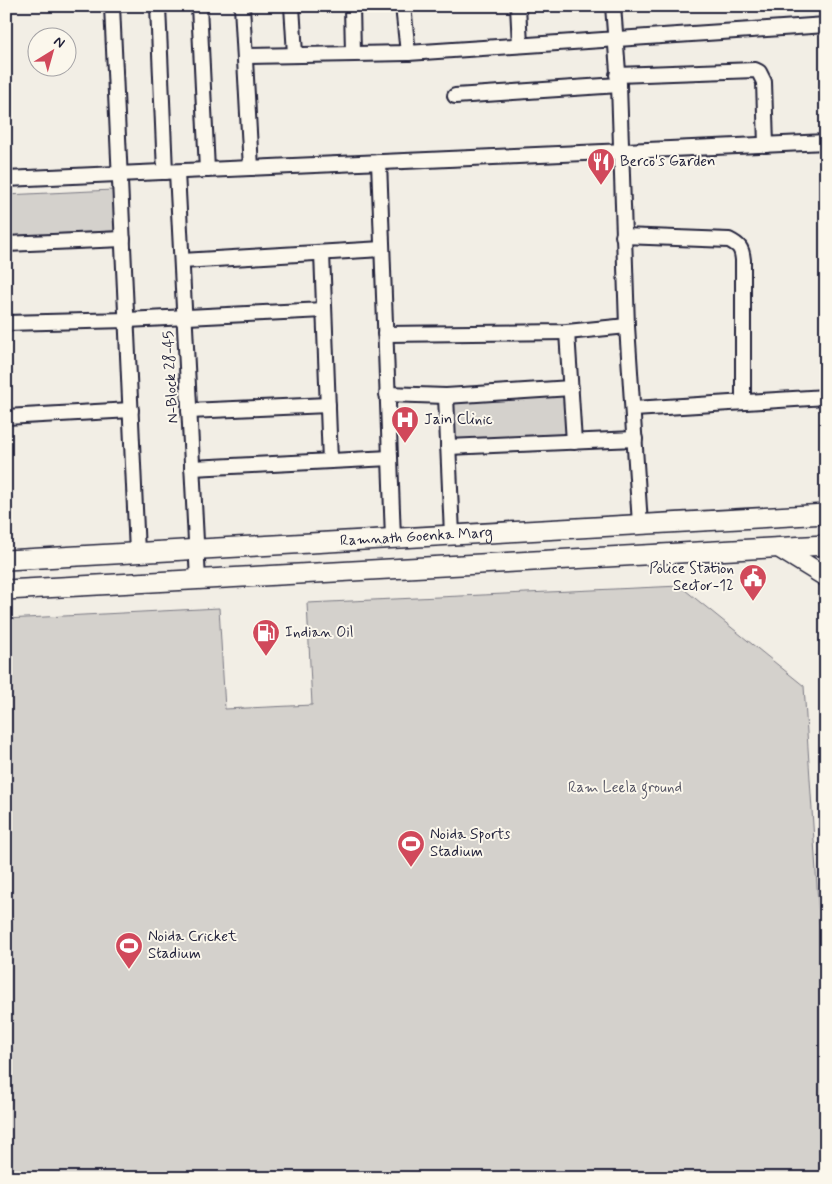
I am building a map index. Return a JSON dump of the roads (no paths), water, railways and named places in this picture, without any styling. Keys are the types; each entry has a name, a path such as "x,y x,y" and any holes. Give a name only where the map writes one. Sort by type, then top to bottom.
{"street":[{"path":"112,6 137,552"},
{"name":"N-Block 28-45","path":"158,6 171,172 182,261 198,580"},
{"path":"199,6 207,170"},
{"path":"242,6 251,168"},
{"path":"292,6 295,54"},
{"path":"352,6 353,53"},
{"path":"404,6 408,53"},
{"path":"518,6 520,45"},
{"path":"613,6 622,151 623,236 640,524"},
{"path":"246,56 408,53 826,25"},
{"path":"455,96 618,80 755,70 759,72 764,82 766,145"},
{"path":"6,180 826,142"},
{"path":"379,162 393,538"},
{"path":"623,236 729,240 739,244 743,260 743,402"},
{"path":"6,244 123,239"},
{"path":"182,261 382,249"},
{"path":"322,253 330,461"},
{"path":"6,323 127,320 324,310"},
{"path":"385,334 567,332 628,326"},
{"path":"567,332 574,442"},
{"path":"387,394 446,396 571,388"},
{"path":"446,396 452,535"},
{"path":"634,409 826,397"},
{"path":"189,410 328,405"},
{"path":"6,417 131,410"},
{"path":"448,447 635,439"},
{"path":"192,468 390,458"},
{"name":"Ramnath Goenka Marg","path":"6,560 826,514"},
{"name":"Ramnath Goenka Marg","path":"6,590 826,545"},
{"path":"779,548 826,577"}],"place":[{"name":"Berco's Garden","path":"601,186"},
{"name":"Jain Clinic","path":"405,444"},
{"name":"Police Station Sector-12","path":"753,602"},
{"name":"Indian Oil","path":"266,657"},
{"name":"Noida Sports Stadium","path":"411,868"},
{"name":"Noida Cricket Stadium","path":"129,970"}],"park label":[{"name":"Ram Leela ground","path":"625,788"}]}
